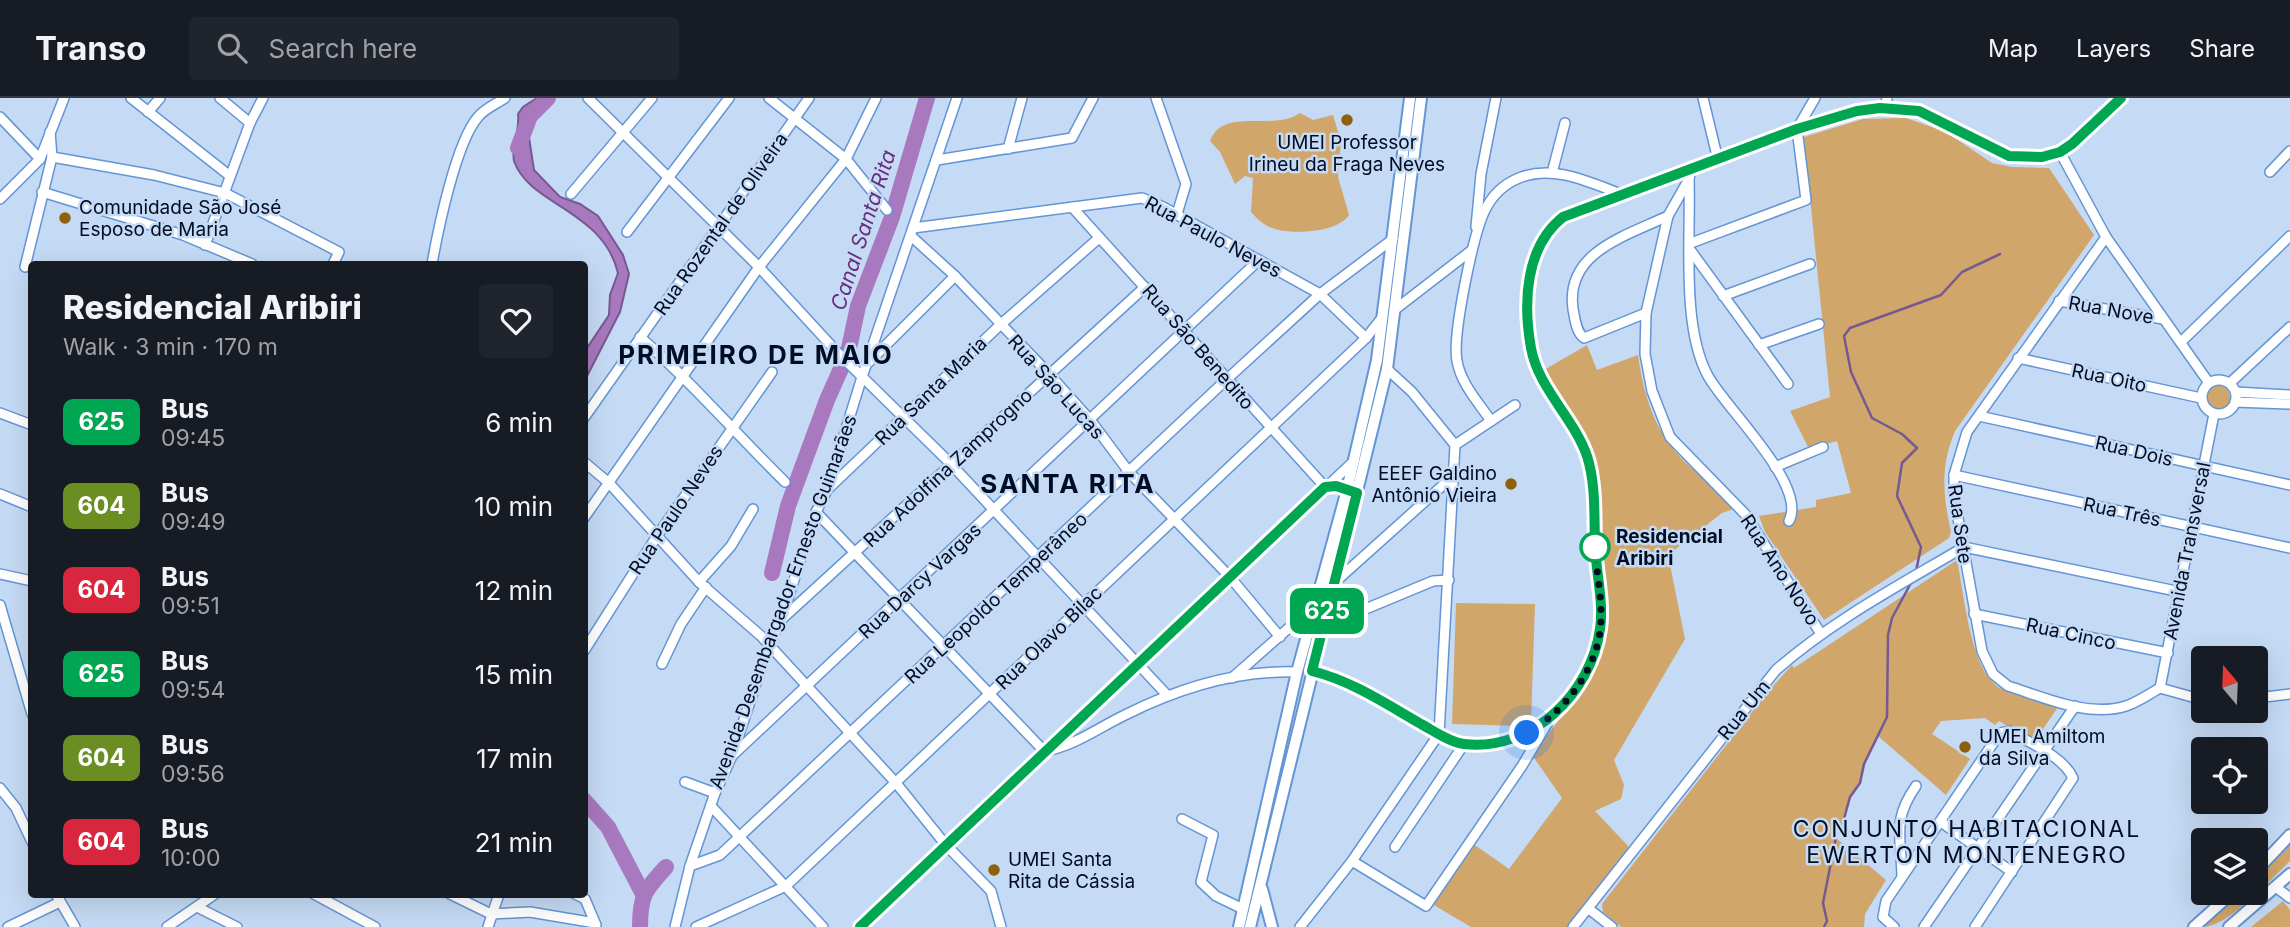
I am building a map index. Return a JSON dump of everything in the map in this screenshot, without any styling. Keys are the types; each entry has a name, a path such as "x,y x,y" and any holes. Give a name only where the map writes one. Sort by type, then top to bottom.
{"main road":[{"path":"1250,927 1334,583 1352,491 1354,461 1377,360 1410,98"},
{"path":"1239,927 1297,672 1387,369 1421,98"},
{"path":"2268,858 2290,835"},
{"path":"2229,927 2290,874"},
{"path":"1261,882 1272,927"},
{"path":"2194,927 2219,905"}],"street":[{"path":"0,199 40,159 64,98"},
{"path":"131,98 230,176"},
{"path":"148,112 160,98"},
{"path":"220,98 250,123"},
{"path":"205,245 250,123 263,98"},
{"path":"433,261 439,224 469,129 479,115 505,98"},
{"path":"588,98 666,178 720,227 839,354 950,463 1167,695"},
{"path":"571,194 652,98"},
{"path":"627,232 729,98"},
{"path":"768,98 846,159 887,210"},
{"name":"Rua Rozental de Oliveira","path":"588,412 809,98"},
{"path":"588,512 759,267 846,159 876,98"},
{"name":"Avenida Desembargador Ernesto Guimarães","path":"675,927 690,866 715,793 732,756 769,644 781,620 816,512 827,490 862,377 957,98"},
{"path":"1008,149 1022,98"},
{"path":"1156,98 1186,184 1177,214"},
{"path":"1477,236 1475,210 1496,98"},
{"path":"1703,98 1718,160"},
{"path":"1691,247 1803,203 1807,194 1797,129 1815,98"},
{"path":"1885,108 1887,98"},
{"path":"1352,862 1426,906 1522,766 1551,717 1584,676 1597,645 1601,613 1590,471 1575,431 1547,385 1532,352 1528,285 1536,251 1551,226 1563,217 1621,194 1690,174 1797,129 1857,111 1885,108 1919,111 2009,156 2042,157 2060,152 2088,131 2121,98"},
{"path":"937,160 1072,138 1089,100"},
{"path":"0,117 40,159"},
{"path":"1552,173 1565,123"},
{"path":"25,267 52,157 50,132"},
{"path":"2270,172 2290,151"},
{"path":"2060,152 2106,237 2209,383"},
{"path":"52,157 154,175 225,193 339,252 334,261"},
{"path":"1492,421 1465,383 1456,360 1472,250 1486,209 1499,190 1517,178 1552,173 1621,194"},
{"path":"1690,174 1692,330 1700,359 1733,414 1775,467 1792,500 1793,510 1789,521"},
{"name":"Rua Ano Novo","path":"1690,174 1668,216 1646,313 1647,371 1665,429 1684,454 1745,514 1821,634"},
{"path":"42,192 183,235 245,261"},
{"name":"Rua Paulo Neves","path":"912,232 1142,198 1177,214 1320,294 1366,338"},
{"name":"Rua São Benedito","path":"1072,207 1325,487"},
{"path":"1646,313 1588,338 1580,335 1572,297 1582,265 1605,247 1668,216"},
{"name":"Rua São Lucas","path":"912,232 1049,374 1091,421 1129,472 1230,576 1280,637"},
{"path":"2181,342 2290,236"},
{"name":"Rua Sete","path":"2106,237 1979,416 1960,449 1954,475 1982,651 2000,681 2008,686 2075,706 2125,706 2160,688"},
{"name":"Rua Santa Maria","path":"827,490 1000,325 1100,238"},
{"name":"Rua Leopoldo Temperâneo","path":"690,866 713,860 739,837 1320,294 1393,239"},
{"path":"1691,247 1723,296 1788,384"},
{"path":"1396,308 1472,250"},
{"name":"Rua Darcy Vargas","path":"732,756 994,513 1259,260"},
{"path":"1723,296 1810,264"},
{"path":"866,365 955,276"},
{"name":"Rua Adolfina Zamprogno","path":"781,620 1145,287"},
{"name":"Rua Nove","path":"2059,301 2162,319"},
{"name":"Rua Olavo Bilac","path":"696,927 786,886 1271,429 1366,338 1381,319"},
{"path":"1759,345 1819,324"},
{"path":"2230,383 2290,327"},
{"path":"640,337 685,376 730,428 785,482"},
{"name":"Rua Oito","path":"2018,358 2202,398"},
{"path":"1300,925 1352,862 1439,734 1449,580 1451,478 1455,445 1412,392 1387,369"},
{"name":"Rua Paulo Neves","path":"588,645 657,536 730,428 772,372"},
{"path":"2230,383 2220,380 2209,383 2202,398 2205,408 2214,414 2224,413 2235,398"},
{"path":"2230,383 2235,398"},
{"path":"2235,398 2290,396"},
{"path":"2235,398 2290,404"},
{"path":"1455,445 1515,405"},
{"path":"0,413 28,424"},
{"name":"Avenida Transversal","path":"2160,688 2214,414"},
{"name":"Rua Dois","path":"1979,416 2290,485"},
{"path":"1775,467 1823,447"},
{"path":"860,927 1354,461"},
{"path":"588,465 609,483 702,585 745,619 896,783 945,844 991,891 1001,927"},
{"name":"Rua Três","path":"1954,475 2290,548"},
{"path":"1334,583 1451,478"},
{"path":"1325,487 1352,491"},
{"path":"0,494 28,505"},
{"path":"662,664 702,585 731,546 753,509"},
{"path":"816,512 1045,752"},
{"path":"1964,547 2180,592"},
{"name":"Rua Um","path":"1573,927 1761,686 1821,634 1964,547"},
{"path":"0,574 28,580"},
{"path":"1322,627 1433,581 1449,580"},
{"path":"1231,679 1316,604"},
{"path":"0,605 28,702"},
{"name":"Rua Cinco","path":"1975,614 2168,653"},
{"path":"1312,671 1352,685 1439,734 1464,744 1509,740 1551,717"},
{"path":"1045,752 1076,743 1167,695 1231,679 1297,672"},
{"path":"2160,688 2191,697"},
{"path":"2268,697 2290,694"},
{"path":"1924,927 2075,706"},
{"path":"1894,927 1887,922 1882,908 2000,733 2009,731 2044,751 2069,771 2072,782 1976,927"},
{"path":"1395,847 1464,744"},
{"path":"685,782 715,793"},
{"path":"1902,876 1899,816 1916,786"},
{"path":"0,788 16,808 28,834"},
{"path":"711,806 822,927"},
{"path":"1182,819 1213,835 1201,882 1216,896 1243,909"},
{"path":"1941,822 2012,872"},
{"path":"2277,888 2290,898"},
{"path":"8,927 58,898 75,927"},
{"path":"167,927 209,898"},
{"path":"321,898 375,927"},
{"path":"458,898 491,914 530,912 596,925"},
{"path":"488,927 497,898"},
{"path":"583,898 596,925"},
{"path":"197,907 237,927"},
{"path":"1589,909 1612,927"}],"shaded area":[{"path":"537,98 545,98 526,118 534,170 560,197 580,204 598,216 623,255 629,274 620,312 588,374 588,346 609,315 610,295 618,273 610,252 598,235 534,188 522,176 514,161 514,151 518,114 523,107"},
{"path":"1300,113 1313,120 1333,115 1341,141 1338,177 1349,215 1344,221 1327,228 1287,231 1267,226 1251,212 1253,178 1245,176 1235,184 1220,152 1210,141 1217,131 1226,125 1277,120"},
{"path":"1906,118 1946,132 1992,163 2012,167 2049,168 2094,235 1955,431 1947,456 1944,481 1951,532 1949,538 1824,620 1765,532 1759,516 1816,507 1816,500 1851,493 1837,441 1809,449 1790,411 1830,397 1804,137 1863,119"},
{"path":"1587,345 1597,370 1638,355 1648,400 1666,439 1686,463 1734,509 1722,513 1668,555 1685,639 1614,760 1624,785 1621,799 1595,811 1629,847 1567,927 1471,927 1432,904 1472,843 1509,869 1562,798 1532,755 1579,693 1600,652 1603,637 1601,517 1595,464 1581,428 1544,370"},
{"path":"2217,385 2226,389 2230,398 2226,407 2217,411 2208,407 2204,398 2208,389"},
{"path":"1957,560 1970,630 1975,648 1990,679 2007,691 2058,707 2034,742 1999,721 1995,725 1985,718 1941,721 1932,734 1970,759 1946,795 1878,736 1864,764 1860,783 1850,797 1836,838 1886,880 1865,914 1864,927 1621,927 1603,912 1602,904 1766,694 1792,665 1794,668"},
{"path":"1456,603 1535,604 1531,723 1522,726 1452,724"},
{"path":"2290,841 2290,861 2268,882 2268,864"},
{"path":"2283,901 2290,910 2290,927 2251,927"},
{"path":"2227,905 2243,905 2224,919 2202,927"}],"waterway":[{"path":"518,148 530,116 548,98"},
{"name":"Canal Santa Rita","path":"772,573 788,506 827,400 848,353 858,306 892,217 927,98"},
{"path":"1916,571 1921,547 1897,496 1902,463 1917,448 1902,434 1872,418 1851,372 1844,336 1850,328 1941,295 1962,272 2000,254"},
{"path":"1824,927 1827,921 1823,903 1837,832 1842,826 1850,797 1860,783 1864,764 1887,717 1888,635 1892,618 1912,581"},
{"path":"588,804 608,827 643,894"},
{"name":"Canal Santa Rita","path":"640,927 645,894 666,867"}],"bus line":[{"name":"625","path":"860,927 1325,487 1336,486 1357,493 1312,671 1352,685 1439,734 1464,744 1509,740 1541,725 1562,708 1584,676 1597,645 1601,613 1592,485 1587,457 1535,363 1529,337 1528,285 1531,267 1542,240 1551,226 1563,217 1797,129 1857,111 1880,108 1919,111 1994,150 2024,158 2060,152 2088,131 2121,98"}],"place":[{"name":"UMEI Professor Irineu da Fraga Neves","path":"1347,120"},
{"name":"Comunidade São José Esposo de Maria","path":"65,218"},
{"name":"EEEF Galdino Antônio Vieira","path":"1511,484"},
{"name":"Residencial Aribiri","path":"1595,547"},
{"name":"UMEI Amiltom da Silva","path":"1965,747"},
{"name":"UMEI Santa Rita de Cássia","path":"994,870"}],"district":[{"name":"PRIMEIRO DE MAIO","path":"756,354"},
{"name":"SANTA RITA","path":"1068,483"},
{"name":"CONJUNTO HABITACIONAL EWERTON MONTENEGRO","path":"1967,842"}],"route":[{"path":"1527,733 1562,708 1584,676 1597,645 1601,613 1595,547"}]}
